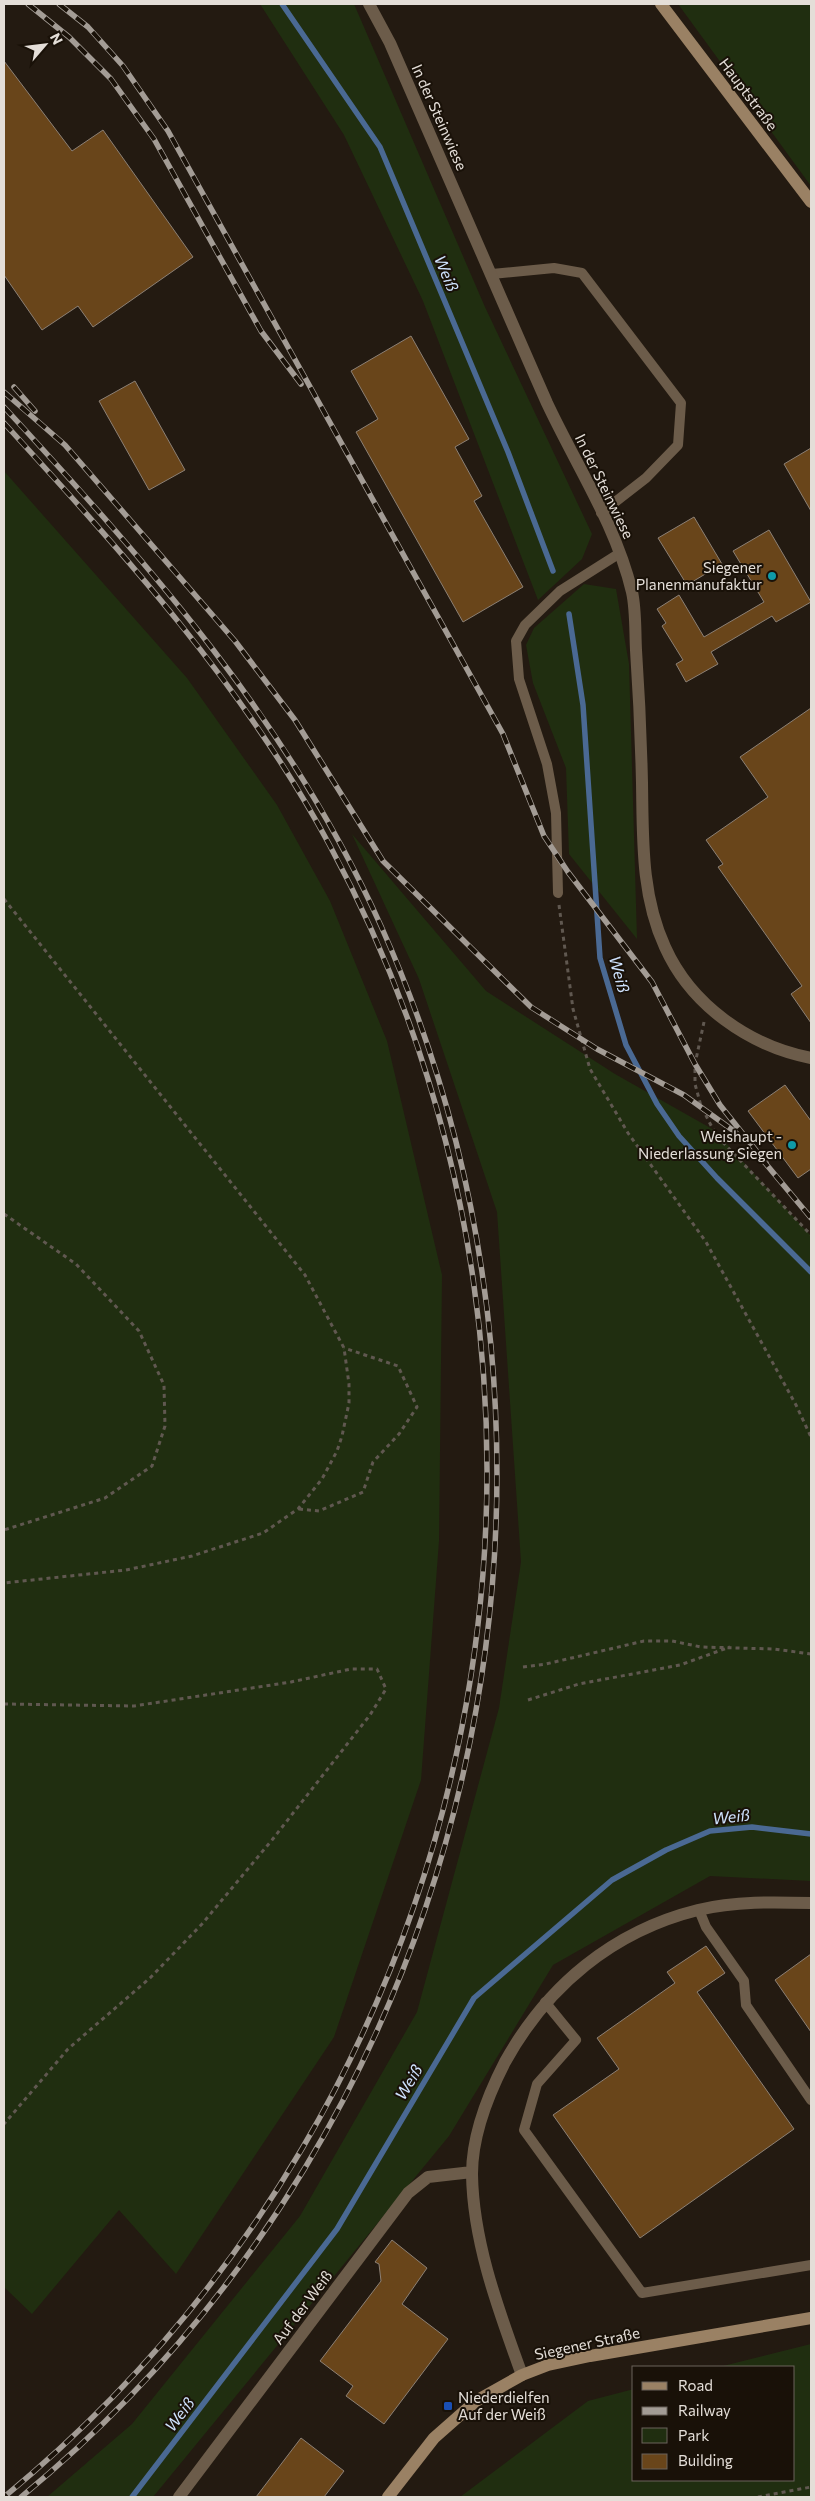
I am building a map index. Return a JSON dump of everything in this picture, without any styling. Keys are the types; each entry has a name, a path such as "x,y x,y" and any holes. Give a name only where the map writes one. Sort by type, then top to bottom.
{"main road":[{"name":"Hauptstraße","path":"662,4 811,202"},
{"name":"Siegener Straße","path":"388,2497 434,2438 476,2401 522,2375 548,2365 590,2356 811,2318"}],"street":[{"name":"In der Steinwiese","path":"370,4 390,42 548,404 620,553 633,594 640,709 644,863 650,907 665,948 683,979 708,1006 730,1024 765,1044 811,1058"},
{"path":"522,2375 497,2305 476,2218 472,2172 476,2138 491,2088 518,2039 545,2002 598,1954 646,1927 699,1910 755,1902 811,1903"},
{"name":"Auf der Weiß","path":"179,2497 408,2193 428,2177 472,2172"}],"lane":[{"path":"492,274 554,268 582,272 681,403 678,445 646,478 601,513"},
{"path":"558,893 556,813 547,764 519,679 516,641 525,625 560,591 620,553"},
{"path":"699,1910 706,1927 744,1981 746,2005 811,2100"},
{"path":"545,2002 576,2040 537,2084 524,2130 642,2293 811,2265"}],"path":[{"path":"558,893 573,1009 590,1069 628,1133 706,1242 796,1405 811,1437"},
{"path":"4,899 305,1275 344,1348 348,1403 342,1436 337,1451 322,1479 298,1509 262,1533 192,1556 126,1570 4,1583"},
{"path":"708,1006 694,1064 695,1084 701,1106 716,1135 811,1235"},
{"path":"4,1214 76,1264 139,1331 164,1384 165,1426 152,1466 106,1498 4,1530"},
{"path":"298,1509 319,1511 363,1492 373,1462 399,1434 417,1407 398,1366 344,1348"},
{"path":"523,1667 562,1661 644,1641 672,1641 702,1647 732,1646 811,1654"},
{"path":"528,1700 579,1684 680,1665 732,1646"},
{"path":"4,1704 134,1706 291,1682 351,1669 378,1669 386,1689 370,1715 272,1840 202,1924 150,1978 68,2049 4,2124"},
{"path":"758,2497 811,2487"}],"green space":[{"path":"260,4 354,4 485,307 592,534 582,559 538,600 423,301 344,135"},
{"path":"678,4 811,4 811,186"},
{"path":"4,471 187,678 277,805 330,901 387,1041 442,1275 439,1541 421,1780 334,2037 176,2274 119,2210 32,2314 4,2287"},
{"path":"584,584 616,589 629,664 637,939 569,854 566,768 533,683 526,645 534,628"},
{"path":"352,834 486,991 615,1074 714,1130 811,1236 811,1881 710,1876 553,1965 449,2136 153,2497 47,2497 132,2424 300,2216 417,2012 499,1708 521,1562 497,1212 419,979"},
{"path":"811,2344 811,2497 460,2497 588,2401 632,2390 632,2481 795,2481 795,2366 723,2366"}],"building":[{"path":"4,61 72,151 103,130 193,257 93,327 78,306 42,330 4,275"},
{"path":"411,336 469,439 455,447 482,496 474,501 523,587 463,622 356,432 378,419 351,371"},
{"path":"135,381 185,470 149,490 99,401"},
{"path":"811,448 811,511 784,464"},
{"path":"694,517 722,564 687,585 658,538"},
{"path":"769,530 811,602 776,622 772,616 711,652 718,664 686,682 676,664 683,660 662,626 666,623 657,609 679,595 704,637 764,602 733,551"},
{"path":"811,708 811,1023 791,994 802,986 718,867 723,864 706,840 768,797 740,757"},
{"name":"Weishaupt - Niederlassung Siegen","path":"785,1085 811,1121 811,1169 798,1178 748,1111"},
{"path":"706,1946 725,1973 697,1992 794,2129 640,2238 553,2115 619,2069 597,2038 675,1983 667,1972"},
{"path":"811,1954 811,2032 775,1980"},
{"path":"392,2240 427,2268 402,2304 448,2339 384,2424 346,2396 353,2386 320,2361 381,2281 379,2264 375,2262"},
{"path":"301,2438 344,2471 324,2497 256,2497"}],"waterway":[{"name":"Weiß","path":"282,4 380,147 508,452 553,571"},
{"name":"Weiß","path":"569,614 583,705 600,958 626,1045 657,1104 679,1136 717,1178 811,1272"},
{"name":"Weiß","path":"132,2497 337,2229 474,1998 612,1880 666,1850 710,1831 752,1827 811,1834"}],"railway":[{"path":"28,4 69,37 111,79 154,139 261,331 301,384"},
{"path":"59,4 88,27 123,66 168,131 503,734 544,836 568,872 652,982 695,1064 720,1105 766,1163"},
{"path":"14,387 35,411"},
{"path":"4,392 65,445 235,641 295,720 383,861 531,1007 597,1049 684,1095 738,1134"},
{"path":"4,407 113,527 164,588 261,715 305,782 345,852 381,926 454,1133 491,1346 494,1561 464,1772 400,1976 305,2168 178,2343 21,2497"},
{"path":"4,423 180,623 259,730 296,786 329,844 421,1058 473,1280 486,1505 462,1729 400,1945 302,2148 170,2334 4,2497"},
{"path":"761,1158 811,1218"}],"place":[{"name":"Siegener Planenmanufaktur","path":"772,576"},
{"name":"Weishaupt - Niederlassung Siegen","path":"792,1145"},
{"name":"Niederdielfen Auf der Weiß","path":"448,2406"}]}
